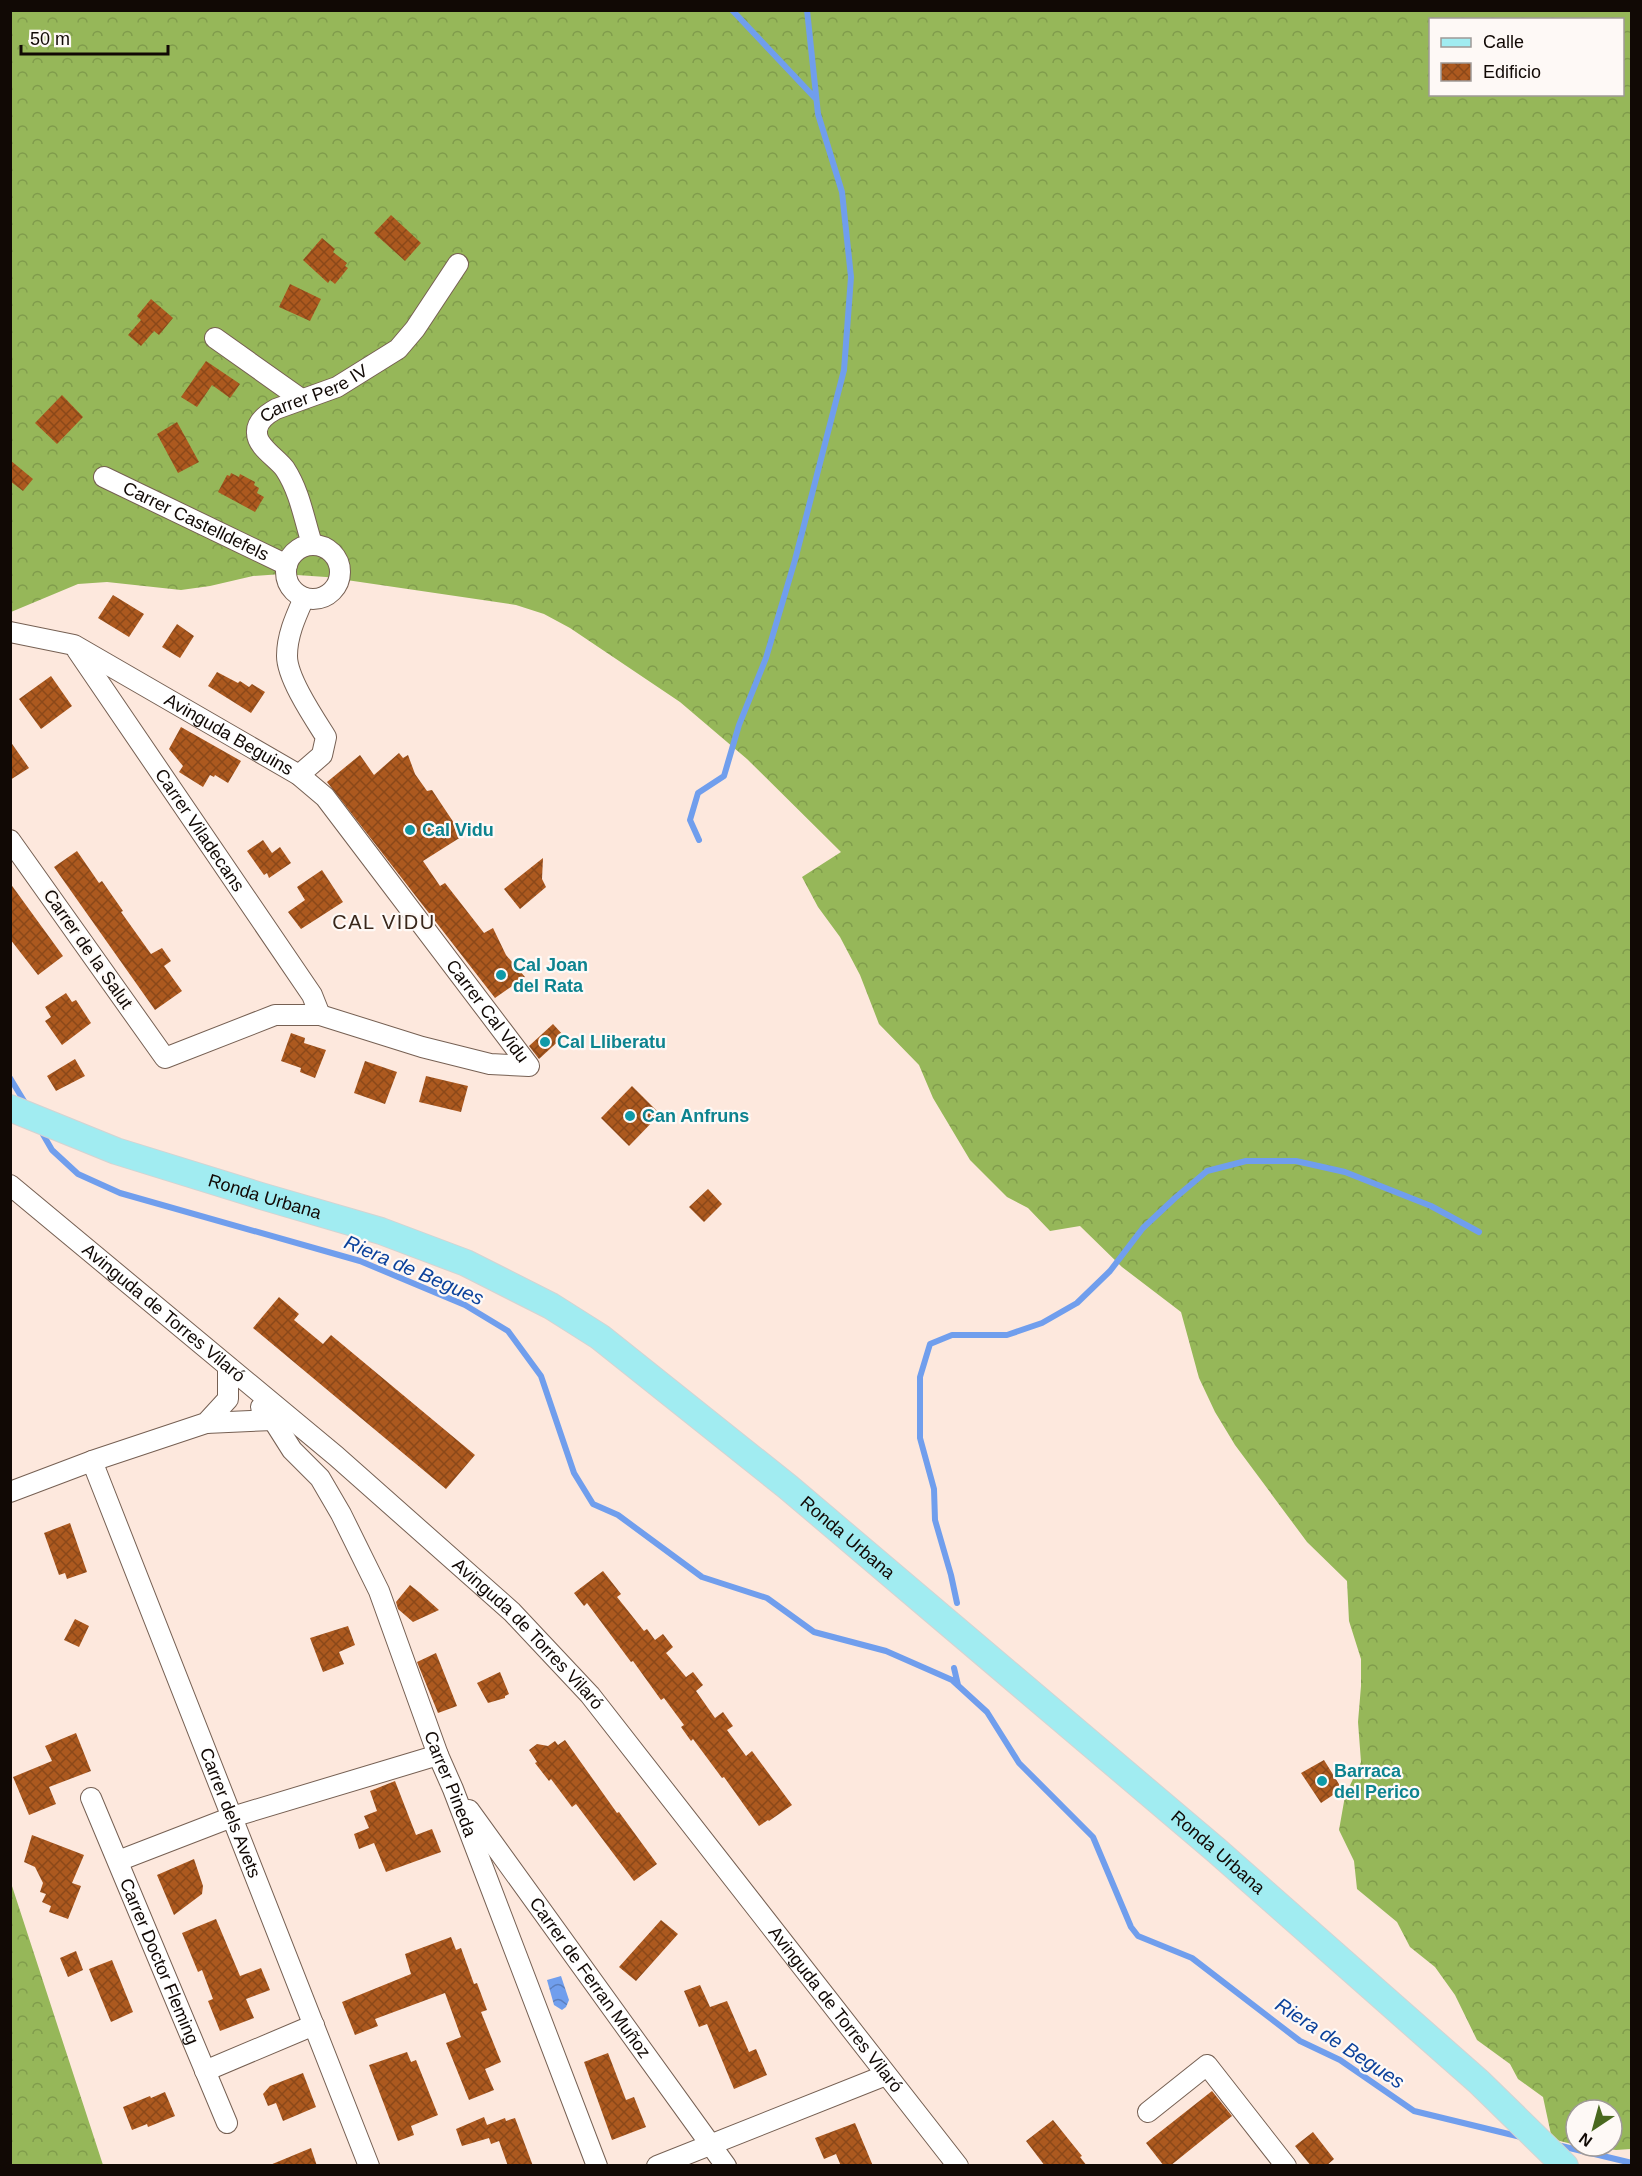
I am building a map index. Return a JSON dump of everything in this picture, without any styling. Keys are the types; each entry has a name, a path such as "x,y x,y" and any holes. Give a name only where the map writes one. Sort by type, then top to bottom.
{"main road":[{"name":"Ronda Urbana","path":"10,1108 56,1129 127,1155 381,1231 466,1263 551,1306 600,1337 779,1480 1216,1850 1479,2082 1565,2166"}],"street":[{"name":"Carrer Pere IV","path":"312,544 292,480 274,456 261,446 257,426 267,414 301,399 338,387 398,349 415,329 458,264"},
{"path":"215,338 301,399"},
{"name":"Carrer Castelldefels","path":"104,477 287,565"},
{"path":"312,544 319,544 329,549 339,561 341,577 328,596 316,599 304,598 292,589 286,577 287,565 294,553 302,546 312,544"},
{"name":"Avinguda Beguins","path":"10,632 74,645 299,775 322,755 326,736 297,687 286,658 291,628 304,598"},
{"name":"Carrer Viladecans","path":"74,645 312,995 320,1015"},
{"name":"Carrer Cal Vidu","path":"165,1058 275,1015 320,1015 445,1053 490,1064 529,1066 325,797 299,775"},
{"name":"Carrer de la Salut","path":"10,840 165,1058"},
{"name":"Avinguda de Torres Vilaró","path":"10,1185 345,1464 503,1605 590,1695 958,2166"},
{"path":"206,1423 228,1399 228,1368"},
{"name":"Carrer Pineda","path":"228,1368 273,1420 292,1449 320,1478 379,1591 438,1755 597,2166"},
{"path":"10,1492 92,1461 206,1423 273,1420"},
{"name":"Carrer dels Avets","path":"92,1461 369,2166"},
{"path":"118,1861 232,1817 438,1755"},
{"name":"Carrer de Ferran Muñoz","path":"453,1789 726,2166"},
{"name":"Carrer Doctor Fleming","path":"92,1798 227,2123"},
{"path":"205,2070 314,2025"},
{"path":"1148,2112 1208,2065 1286,2166"},
{"path":"657,2166 886,2075"}],"green space":[{"path":"11,11 1631,11 1631,2149 1624,2149 1624,2098 1564,2098 1564,2142 1552,2139 1543,2097 1518,2079 1510,2064 1477,2040 1455,1995 1435,1967 1410,1947 1397,1922 1357,1889 1354,1861 1339,1830 1345,1796 1361,1762 1358,1722 1361,1659 1349,1621 1347,1581 1307,1542 1235,1445 1215,1412 1199,1378 1181,1312 1122,1267 1080,1226 1050,1231 1028,1208 1007,1197 970,1160 933,1098 919,1065 879,1024 860,975 840,937 818,907 802,877 841,852 747,759 680,702 570,628 544,614 516,605 326,577 282,574 253,576 181,590 107,582 78,584 11,612"},
{"path":"11,1883 103,2165 11,2165"}],"water":[{"path":"561,1976 569,2000 562,2010 554,2005 547,1980"}],"building":[{"path":"391,215 421,243 405,261 374,233"},
{"path":"322,238 335,249 333,252 347,263 345,266 348,268 335,284 330,280 328,283 303,260"},
{"path":"290,284 321,299 310,321 279,307"},
{"path":"151,299 173,318 159,335 154,331 141,346 128,335 141,320 137,316"},
{"path":"206,361 240,384 230,398 212,385 197,407 181,397"},
{"path":"62,395 83,417 57,444 35,423"},
{"path":"177,422 199,462 178,473 157,434"},
{"path":"10,460 33,479 23,491 10,481"},
{"path":"231,473 239,477 240,474 255,482 254,485 259,488 257,493 264,497 255,512 218,492 227,475 230,476"},
{"path":"113,595 144,614 129,637 98,618"},
{"path":"177,624 194,636 180,658 162,647"},
{"path":"217,672 249,687 252,684 265,692 251,713 208,686"},
{"path":"51,676 72,706 41,729 19,699"},
{"path":"181,727 241,761 228,783 215,775 214,777 210,775 203,787 179,772 183,766 169,749"},
{"path":"10,741 29,768 10,780"},
{"path":"399,753 403,758 408,755 415,774 427,791 432,790 461,837 423,861 440,886 445,883 484,933 493,928 506,955 525,977 495,998 327,782 360,755 374,775"},
{"path":"263,840 272,853 280,847 291,863 269,878 267,873 264,875 247,851"},
{"path":"77,851 99,883 102,881 151,954 162,948 171,961 164,966 182,991 155,1010 54,867"},
{"path":"543,858 542,879 546,887 520,909 504,889"},
{"path":"322,870 343,902 301,929 288,912 305,900 297,887"},
{"path":"10,883 63,956 38,975 10,939"},
{"path":"66,993 72,1002 76,1000 91,1023 62,1045 45,1021 51,1017 45,1007"},
{"name":"Cal Lliberatu","path":"553,1024 564,1036 539,1059 529,1046"},
{"path":"291,1033 305,1038 304,1043 326,1050 315,1078 300,1072 301,1068 281,1061"},
{"path":"75,1059 85,1076 56,1091 47,1076"},
{"path":"365,1061 397,1072 385,1104 354,1093"},
{"path":"426,1076 468,1086 461,1112 419,1102"},
{"name":"Can Anfruns","path":"632,1086 660,1114 629,1146 601,1118"},
{"path":"708,1189 722,1204 704,1222 689,1207"},
{"path":"279,1297 299,1314 294,1320 323,1344 331,1335 475,1455 446,1489 253,1328"},
{"path":"70,1523 87,1572 67,1579 65,1573 59,1575 44,1533"},
{"path":"603,1571 621,1594 617,1597 644,1631 647,1629 655,1640 663,1634 673,1647 666,1653 686,1677 693,1672 703,1685 696,1691 715,1718 723,1712 733,1726 727,1730 746,1756 752,1751 792,1805 759,1826 724,1777 722,1778 693,1739 691,1741 681,1727 684,1725 664,1698 661,1700 587,1603 584,1606 574,1593"},
{"path":"410,1585 439,1610 413,1622 398,1609 396,1602"},
{"path":"75,1619 89,1626 79,1647 64,1640"},
{"path":"348,1626 355,1645 339,1652 344,1664 323,1672 310,1638"},
{"path":"436,1653 457,1706 438,1713 417,1662"},
{"path":"500,1672 509,1694 505,1698 488,1703 477,1683"},
{"path":"76,1733 91,1771 49,1787 56,1804 29,1815 13,1777 52,1761 45,1746"},
{"path":"565,1740 657,1864 634,1881 576,1804 572,1807 551,1779 549,1781 535,1763 537,1762 529,1750 537,1744 548,1746 555,1741 558,1745"},
{"name":"Barraca del Perico","path":"1324,1760 1342,1789 1321,1803 1301,1773"},
{"path":"395,1781 416,1835 432,1829 441,1852 386,1872 374,1843 359,1849 354,1834 369,1828 364,1816 377,1811 370,1791"},
{"path":"32,1835 84,1855 72,1883 81,1886 68,1919 49,1912 51,1906 42,1902 46,1894 40,1892 43,1883 35,1867 24,1862"},
{"path":"194,1859 203,1886 202,1894 174,1915 157,1875"},
{"path":"216,1919 240,1976 261,1968 270,1990 246,1999 254,2018 220,2031 208,2001 213,1999 202,1970 198,1972 182,1933"},
{"path":"661,1920 678,1934 636,1981 619,1967"},
{"path":"451,1937 456,1950 461,1948 474,1984 477,1983 487,2010 481,2012 501,2062 485,2069 494,2090 469,2100 446,2043 461,2037 445,1993 375,2019 378,2026 355,2035 342,2002 411,1974 405,1954"},
{"path":"76,1951 83,1970 68,1977 60,1958"},
{"path":"112,1960 133,2012 111,2022 89,1969"},
{"path":"700,1985 710,2007 727,2001 749,2052 756,2049 767,2075 734,2089 707,2024 699,2027 684,1991"},
{"path":"407,2052 411,2062 416,2060 438,2115 411,2126 414,2135 398,2141 369,2065"},
{"path":"608,2053 626,2100 634,2097 646,2127 612,2140 584,2062"},
{"path":"303,2073 316,2107 283,2121 276,2103 268,2106 263,2094 270,2086"},
{"path":"1212,2091 1232,2116 1170,2166 1164,2166 1146,2143"},
{"path":"165,2092 175,2116 148,2127 147,2124 132,2130 123,2107"},
{"path":"484,2117 487,2125 505,2118 506,2121 515,2118 533,2166 508,2166 499,2141 491,2144 489,2138 462,2146 456,2129"},
{"path":"1053,2120 1082,2156 1080,2157 1087,2166 1045,2166 1026,2141"},
{"path":"855,2123 873,2166 841,2166 836,2154 824,2159 815,2138"},
{"path":"1313,2132 1334,2159 1326,2166 1311,2166 1295,2146"},
{"path":"311,2148 317,2166 270,2166 270,2165"}],"waterway":[{"path":"732,10 816,99"},
{"path":"699,840 690,820 698,793 724,776 739,725 766,658 795,560 844,370 851,277 842,192 818,114 807,10"},
{"name":"Riera de Begues","path":"10,1078 27,1106"},
{"name":"Riera de Begues","path":"41,1131 52,1150 78,1174 120,1193 360,1261 465,1305 508,1331 541,1376 574,1473 593,1504 618,1515 702,1577 767,1598 814,1632 886,1651 952,1680 987,1712 1019,1763 1093,1837 1131,1927 1138,1936 1192,1958 1300,2041 1340,2060 1414,2111 1521,2137"},
{"path":"957,1603 935,1520 934,1489 920,1438 920,1377 930,1344 952,1335 1007,1335 1042,1323 1077,1303 1110,1271 1143,1228 1207,1171 1246,1161 1296,1161 1345,1172 1431,1206 1479,1232"},
{"path":"954,1668 958,1685"},
{"name":"Riera de Begues","path":"1557,2145 1632,2163"}],"place":[{"name":"Cal Vidu","path":"410,830"},
{"name":"Cal Joan del Rata","path":"501,975"},
{"name":"Cal Lliberatu","path":"545,1042"},
{"name":"Can Anfruns","path":"630,1116"},
{"name":"Barraca del Perico","path":"1322,1781"}],"district":[{"name":"CAL VIDU","path":"384,922"}]}
